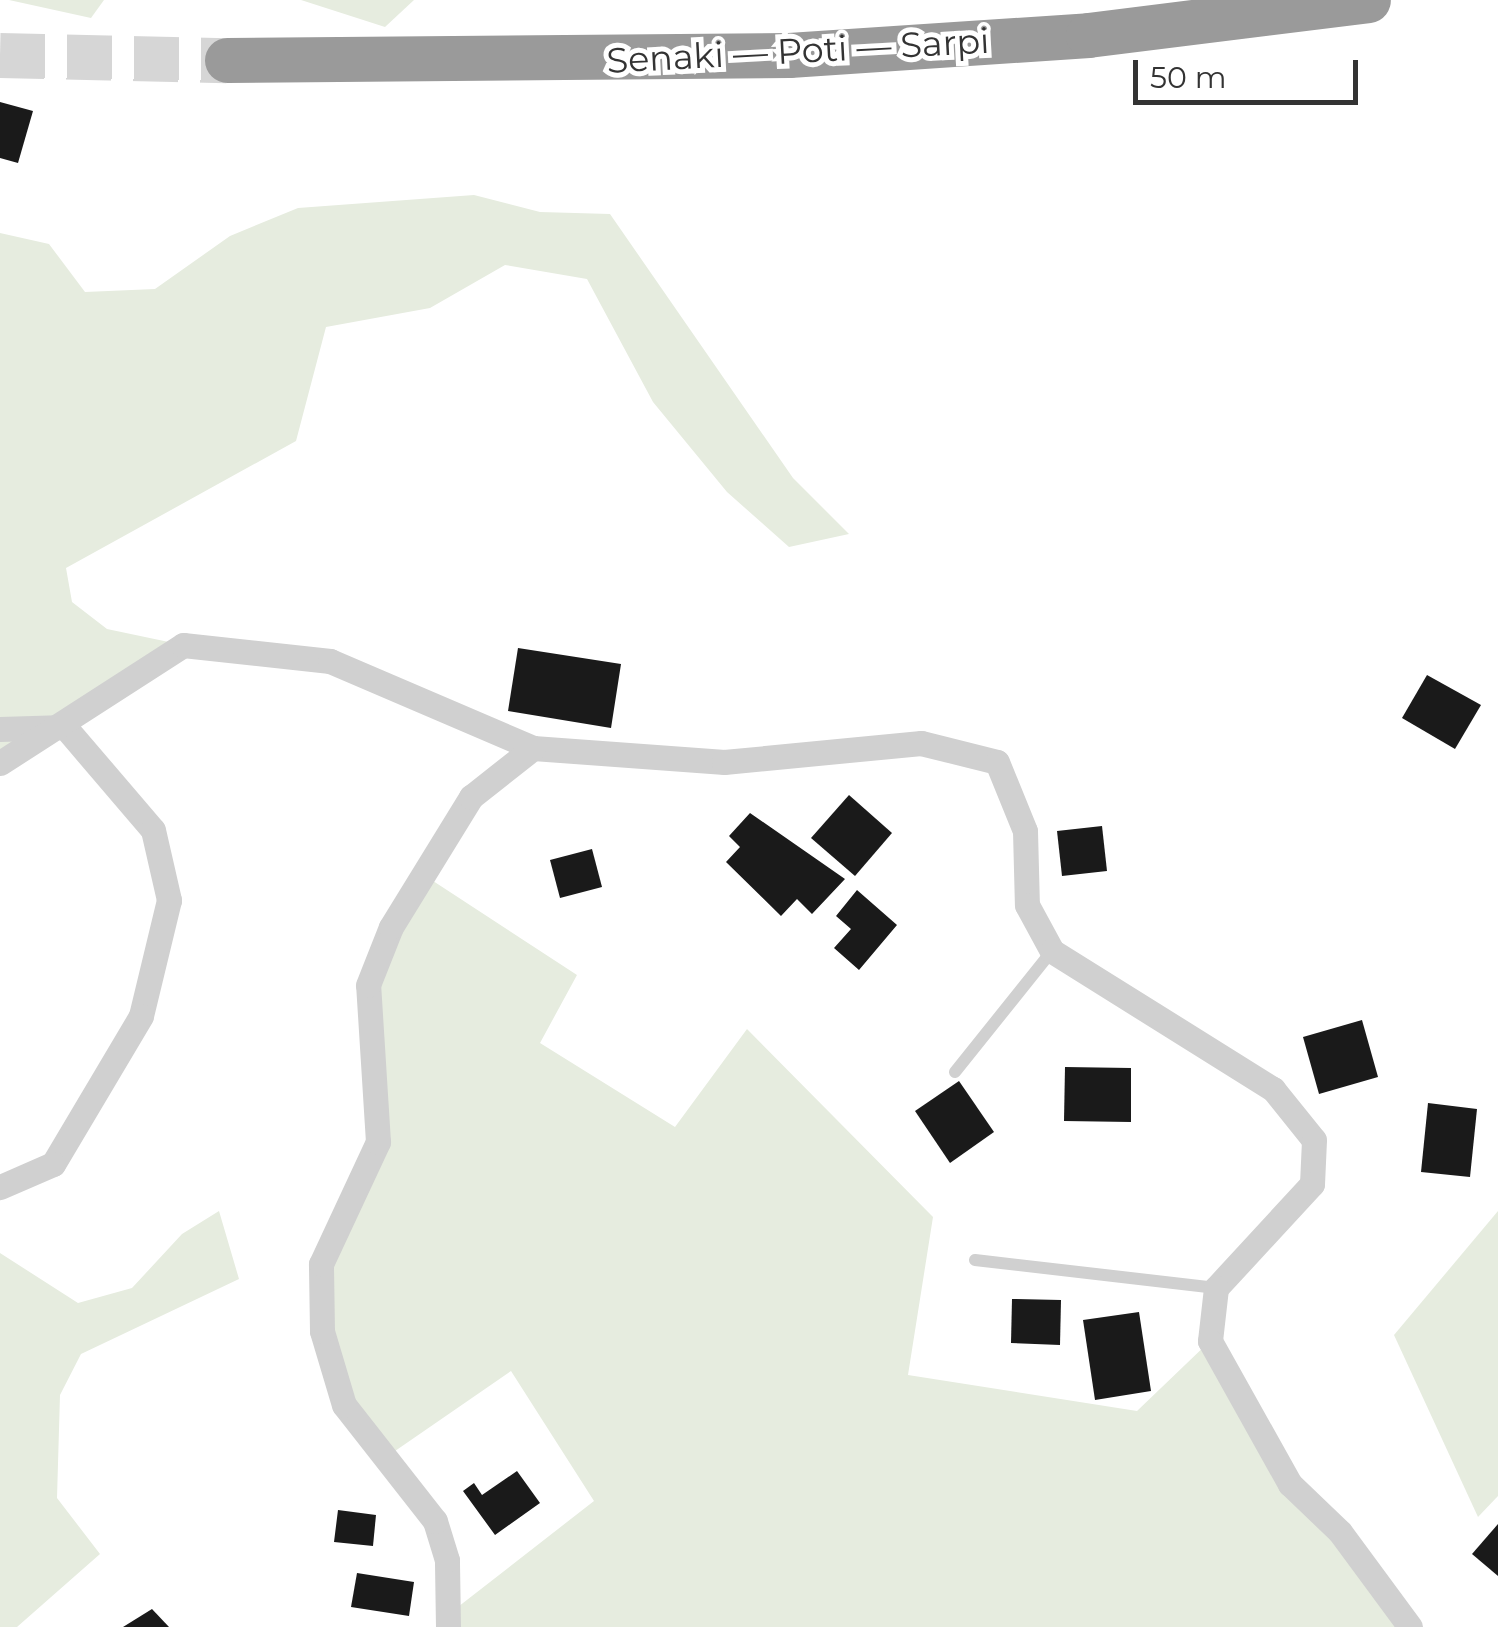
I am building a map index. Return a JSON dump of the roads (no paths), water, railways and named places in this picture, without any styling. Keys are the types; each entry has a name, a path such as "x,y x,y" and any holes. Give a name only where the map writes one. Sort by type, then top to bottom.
{"highway":[{"name":"Senaki — Poti — Sarpi","path":"227,60 450,65 1088,35 1368,0"}],"street":[{"path":"0,762 65,727 183,645 330,661 533,748 724,762 921,743 998,762 1026,831 1027,905 1052,951 1273,1089 1314,1140 1312,1184 1216,1288 1210,1341 1224,1378 1290,1484 1340,1532 1410,1627"},
{"path":"0,729 65,727"},
{"path":"0,1188 53,1164 141,1016 169,900 153,830 65,727"},
{"path":"448,1627 447,1560 435,1521 344,1405 322,1331 321,1264 378,1142 368,985 391,927 471,797 533,748"}],"lane":[{"path":"955,1072 1052,951"},
{"path":"975,1260 1216,1288"}],"tunnel":[{"path":"0,55 227,60"}]}
